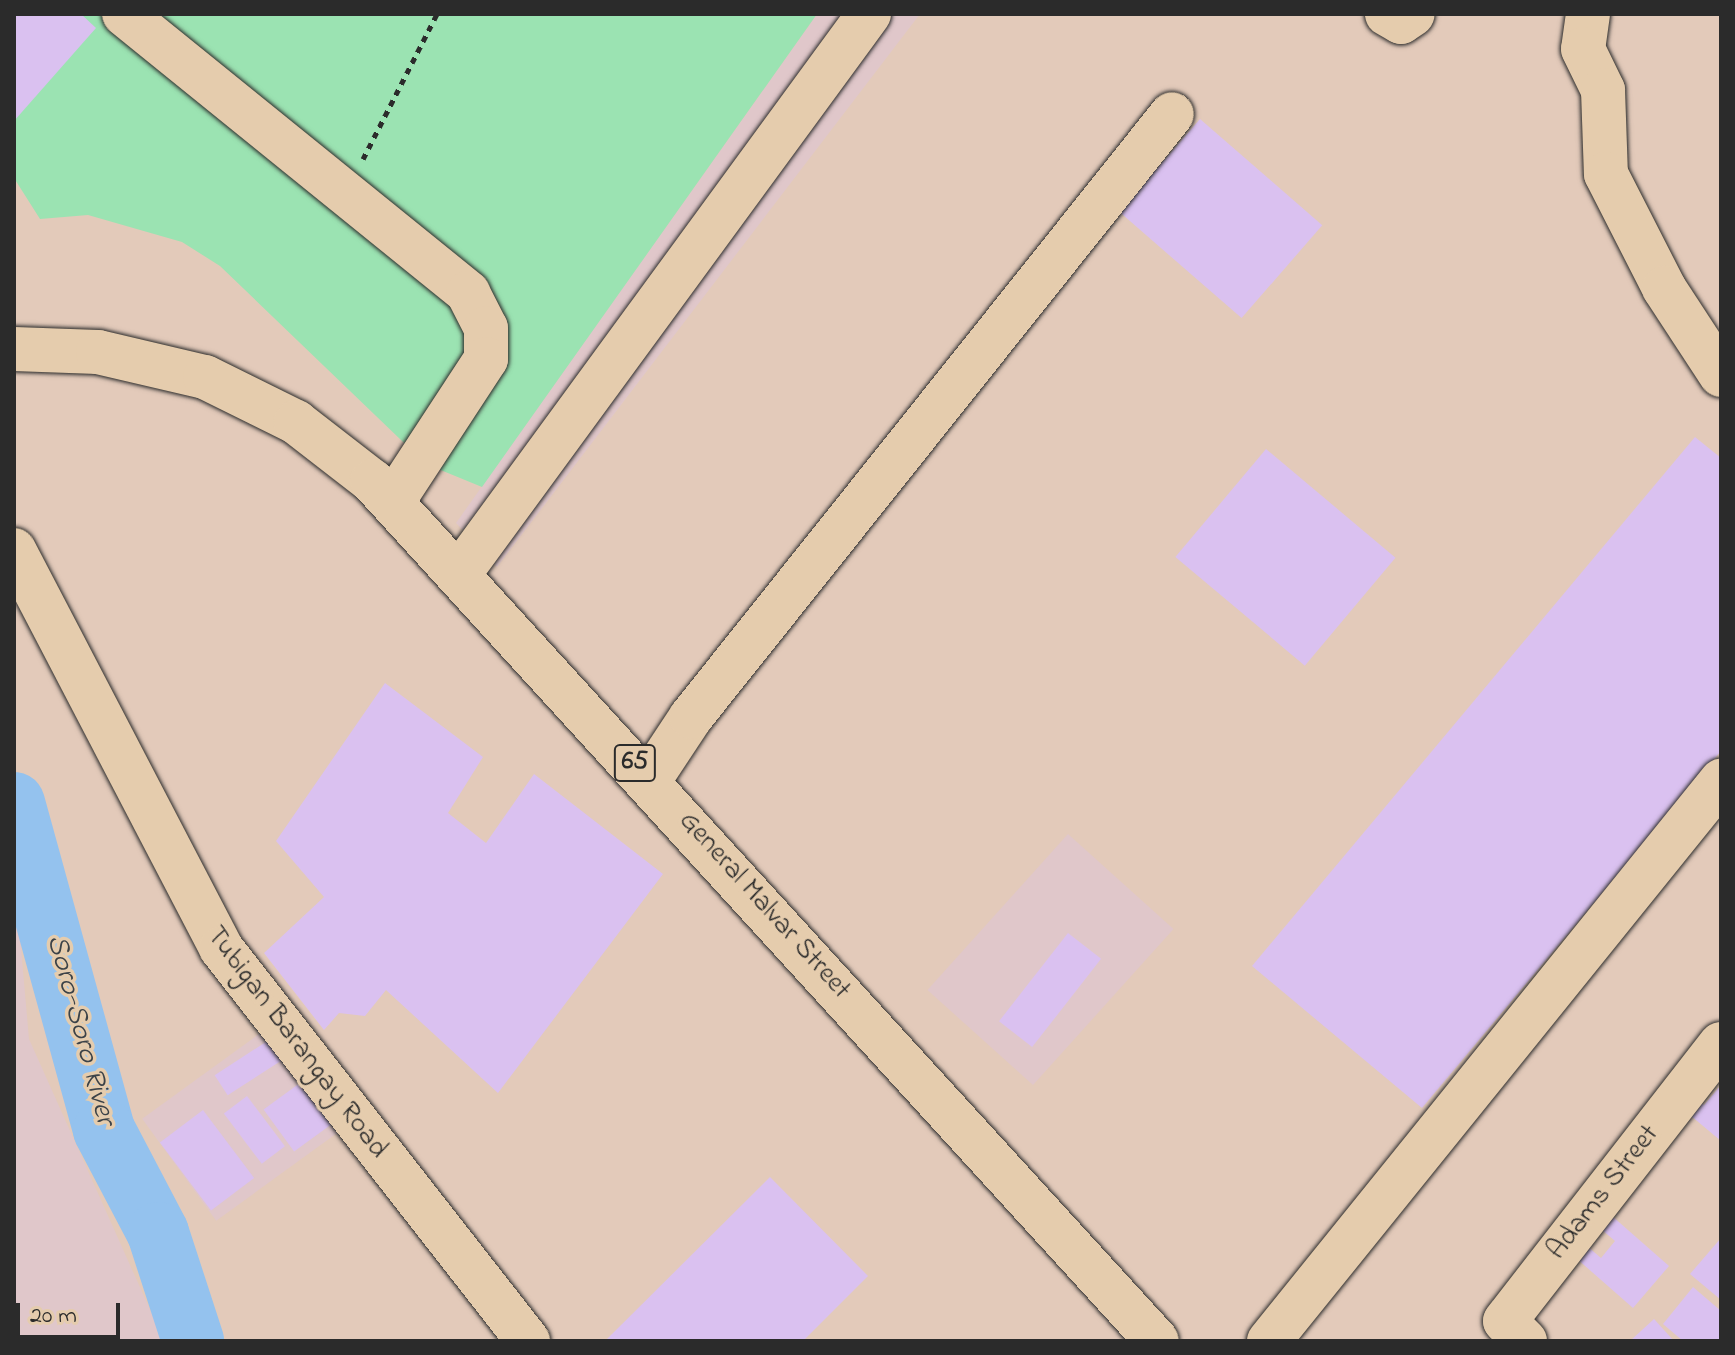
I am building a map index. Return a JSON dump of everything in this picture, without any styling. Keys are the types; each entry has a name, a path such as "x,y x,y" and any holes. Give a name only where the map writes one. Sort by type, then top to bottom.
{"main road":[{"path":"124,14 468,293 486,328 486,359 393,501"},
{"path":"459,574 869,14"},
{"path":"1387,14 1401,22 1413,14"},
{"path":"1588,14 1583,49 1603,90 1606,174 1664,288 1721,375"},
{"path":"650,779 691,717 1172,114"},
{"name":"General Malvar Street","path":"14,349 98,352 205,377 296,422 393,501 650,779 1138,1334"},
{"name":"Tubigan Barangay Road","path":"14,550 221,948 528,1341"},
{"path":"1269,1341 1721,781"},
{"name":"Adams Street","path":"1525,1341 1505,1321 1721,1044"}],"path":[{"path":"345,193 437,14"}],"shaded area":[{"path":"817,14 920,14 497,567 456,523"},
{"path":"1068,834 1174,929 1033,1085 927,990"},
{"path":"14,868 29,1039 164,1341 14,1341"},
{"path":"270,1026 344,1128 216,1221 142,1119"}],"green space":[{"path":"14,14 817,14 482,487 426,464 220,266 182,242 88,215 40,219 14,178"}],"building":[{"path":"14,14 81,14 96,28 14,121"},
{"path":"1200,119 1322,225 1242,318 1119,212"},
{"path":"1695,437 1721,458 1721,751 1422,1108 1252,966"},
{"path":"1266,449 1395,558 1305,666 1175,557"},
{"path":"385,683 483,757 448,813 486,843 534,774 663,874 498,1093 386,990 365,1016 339,1013 324,1030 264,953 324,897 276,841"},
{"path":"1068,933 1101,959 1032,1047 999,1021"},
{"path":"275,1036 288,1056 228,1095 215,1075"},
{"path":"304,1080 335,1122 294,1151 264,1109"},
{"path":"1721,1085 1721,1141 1684,1110 1695,1098 1704,1105"},
{"path":"247,1096 285,1146 262,1164 224,1113"},
{"path":"203,1110 254,1178 211,1210 160,1142"},
{"path":"770,1177 868,1276 803,1341 605,1341"},
{"path":"1612,1216 1669,1266 1633,1308 1576,1258 1587,1246 1601,1258 1615,1241 1601,1229"},
{"path":"1721,1238 1721,1300 1690,1274"},
{"path":"1693,1287 1721,1311 1721,1341 1683,1341 1663,1324"},
{"path":"1654,1319 1674,1341 1630,1341"}],"waterway":[{"name":"Soro-Soro River","path":"14,803 104,1130 158,1233 193,1341"}]}
